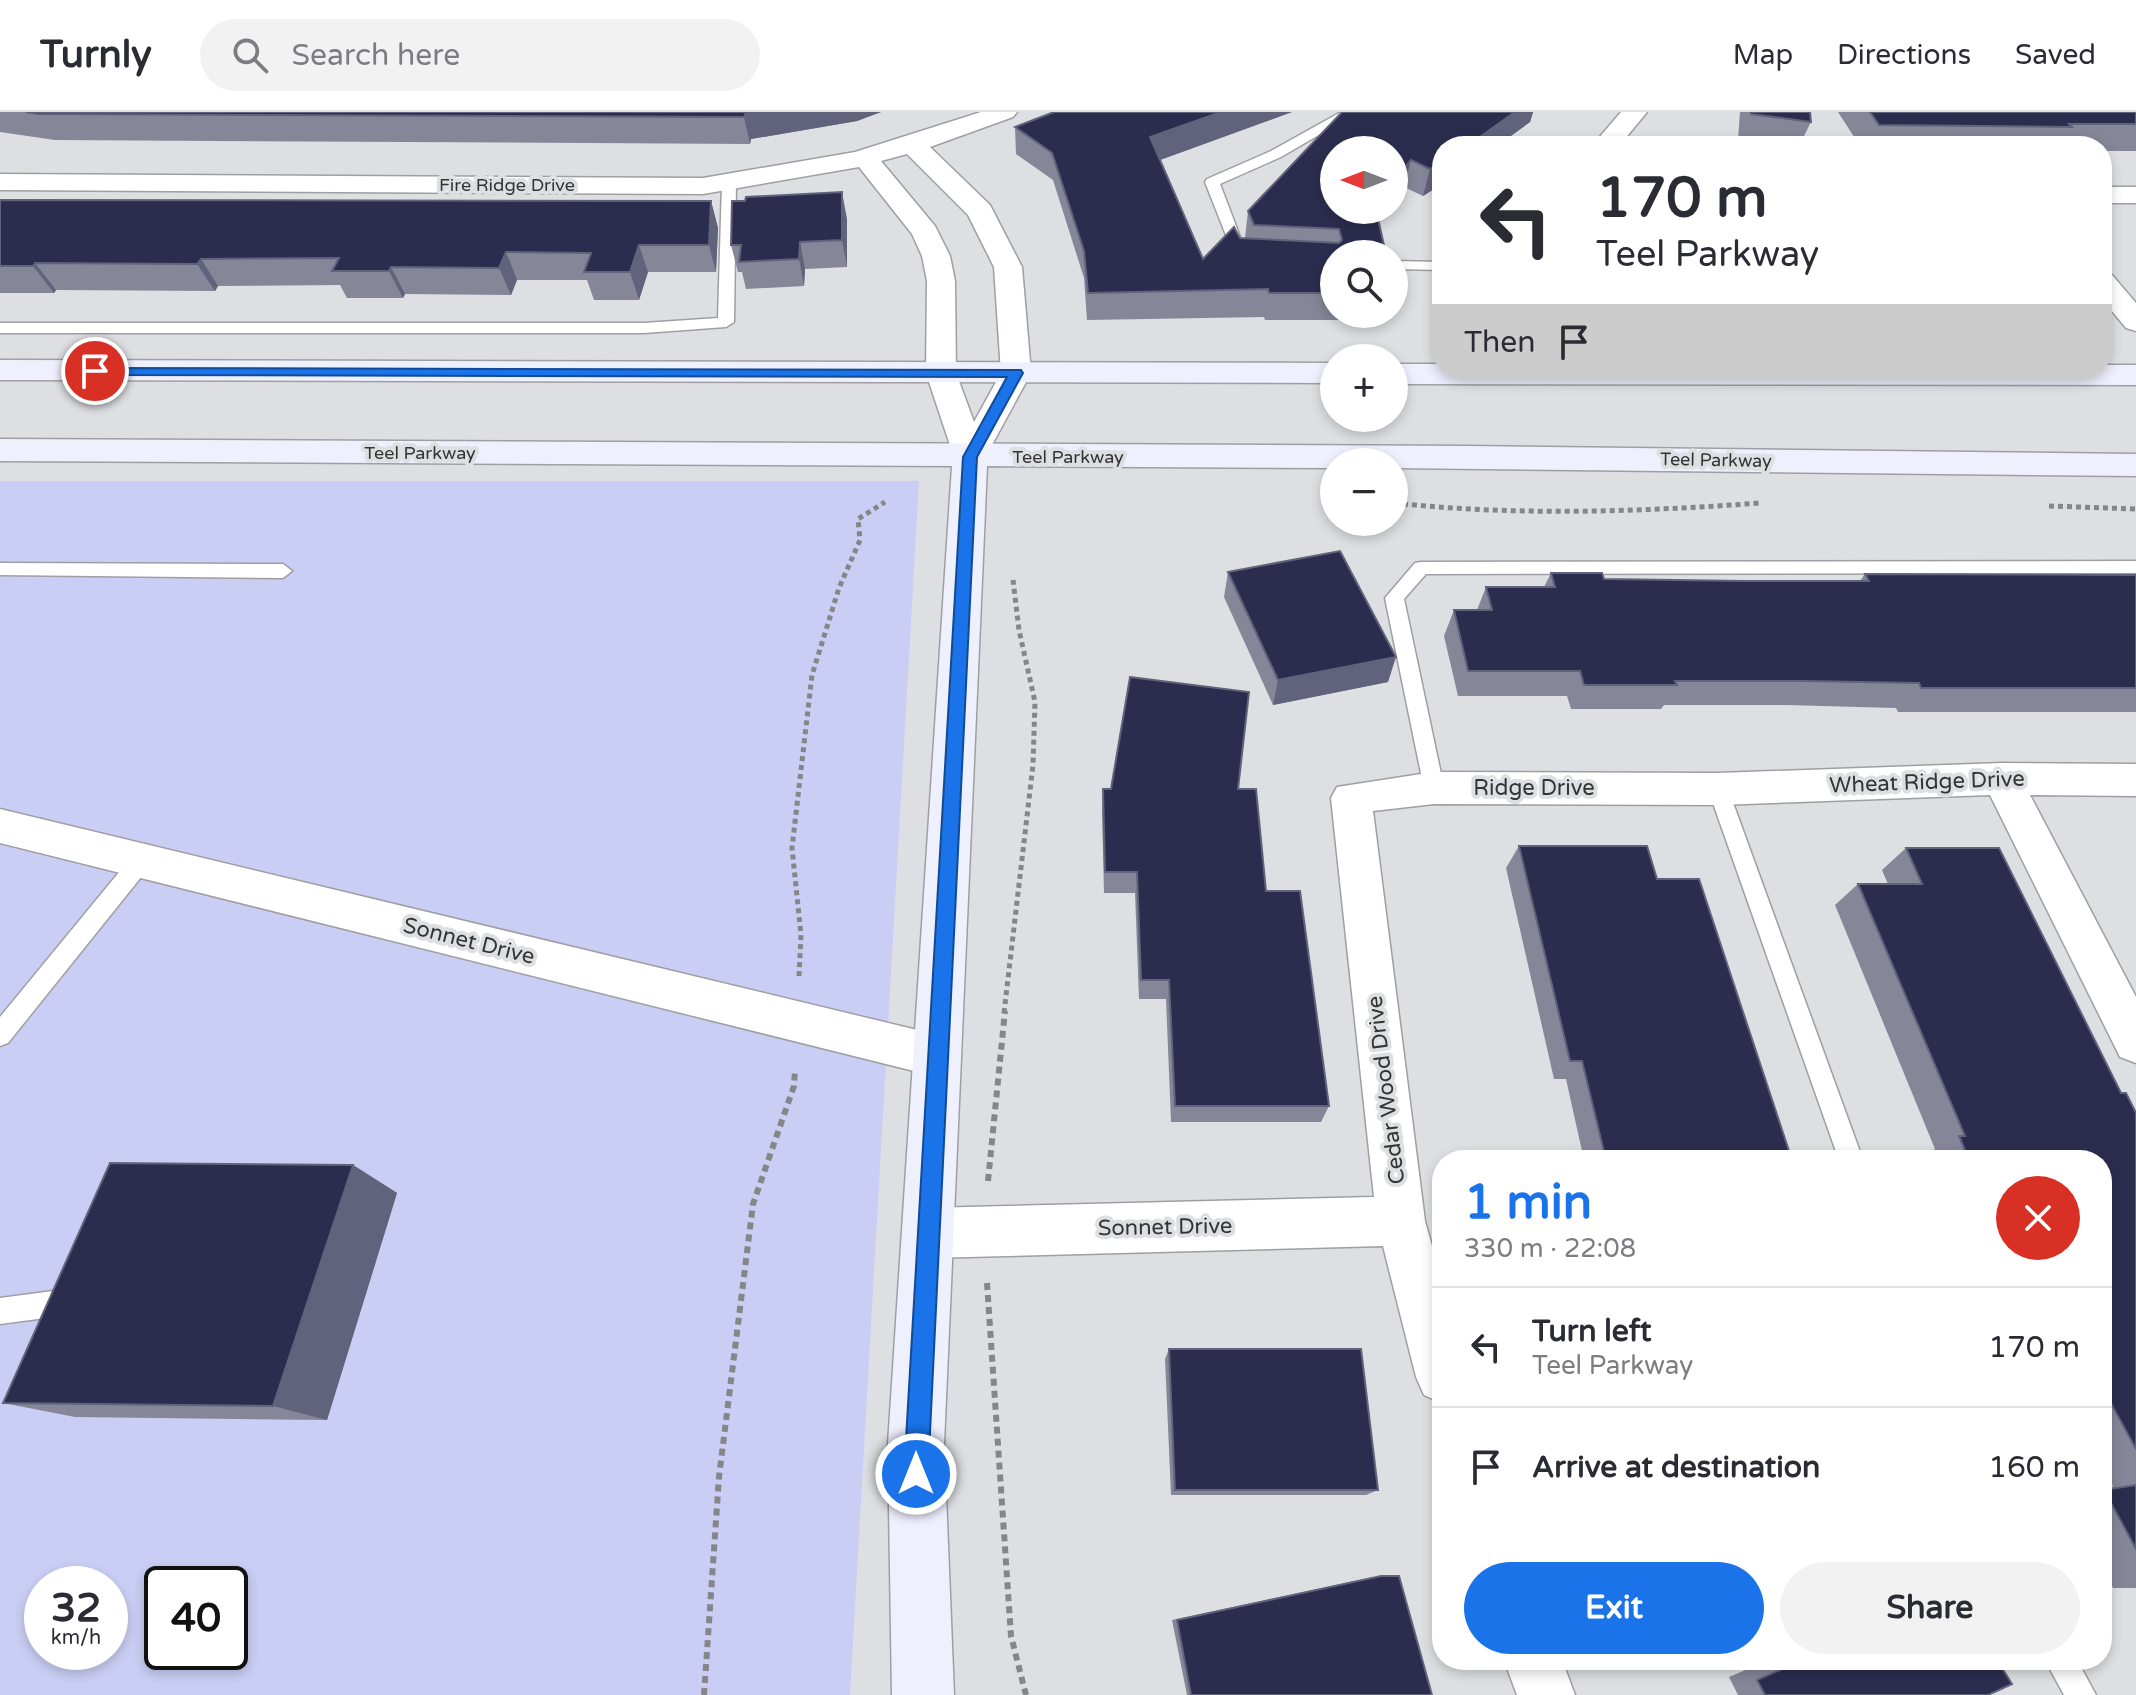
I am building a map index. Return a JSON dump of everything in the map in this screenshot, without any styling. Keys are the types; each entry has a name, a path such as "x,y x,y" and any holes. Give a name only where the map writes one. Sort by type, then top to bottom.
{"main road":[{"path":"0,370 1320,373"},
{"path":"1408,374 1432,374"},
{"path":"2112,375 2136,375"},
{"name":"Teel Parkway","path":"0,450 1468,457 2136,465"},
{"path":"923,1695 916,1444 970,457"}],"street":[{"name":"Fire Ridge Drive","path":"0,182 671,186 729,183 867,160 1004,112"},
{"path":"1617,136 1634,112"},
{"path":"913,145 980,211 1008,267 1016,373 970,457"},
{"path":"867,160 925,232 936,256 941,281 941,373 970,457"},
{"path":"2112,195 2136,195"},
{"path":"2112,293 2136,322"},
{"path":"2002,779 2136,1042"},
{"name":"Wheat Ridge Drive","path":"1718,789 2002,779 2136,780"},
{"name":"Ridge Drive","path":"1351,798 1434,788 1718,789"},
{"name":"Cedar Wood Drive","path":"1351,798 1401,1221 1432,1339"},
{"name":"Sonnet Drive","path":"0,826 938,1056"},
{"name":"Sonnet Drive","path":"928,1233 1401,1221"},
{"path":"1537,1670 1546,1695"}],"lane":[{"path":"1257,260 1242,259 1212,182 1276,154 1351,112"},
{"path":"0,328 644,328 726,322 729,183"},
{"path":"1408,265 1432,266"},
{"path":"1434,788 1394,598 1421,568 2136,567"},
{"path":"0,569 283,571"},
{"path":"1718,789 1847,1150"},
{"path":"0,1035 142,860"},
{"path":"0,1311 53,1304 98,1313"},
{"path":"2066,1670 2081,1695"}],"path":[{"path":"704,1695 719,1477 753,1204 794,1086 801,935 792,848 812,675 839,588 860,540 858,519 885,502"},
{"path":"1408,504 1536,513 1668,511 1764,503"},
{"path":"2037,506 2136,509"},
{"path":"1012,569 1019,630 1035,702 1033,765 1020,854 983,1231 1011,1636 1026,1695"}],"shaded area":[{"path":"0,481 919,481 850,1695 0,1695"}],"building":[{"path":"26,112 746,112 744,117"},
{"path":"1054,112 1221,112 1150,137 1203,259 1234,227 1240,238 1320,242 1320,293 1269,293 1268,289 1088,293 1084,251 1052,153 1015,127"},
{"path":"1342,112 1515,112 1481,136 1432,136 1430,169 1411,160 1408,164 1408,136 1320,136 1320,224 1379,224 1383,240 1342,240 1339,229 1254,225 1248,211"},
{"path":"1810,112 1811,122 1751,114"},
{"path":"1870,112 2136,112 2136,124 2069,124 2072,127 1879,125"},
{"path":"842,192 842,240 800,242 799,259 739,262 741,245 731,245 732,201 745,201 746,197"},
{"path":"0,200 711,201 709,245 639,245 630,272 584,272 591,253 506,252 499,268 391,267 389,271 332,271 339,258 201,259 197,264 35,263 33,266 0,266"},
{"path":"1340,551 1396,657 1278,680 1228,572"},
{"path":"1551,573 1602,573 1604,579 1745,581 1869,581 1865,574 2136,575 2136,688 1921,688 1919,683 1805,681 1584,685 1580,671 1468,671 1454,610 1492,610 1486,587 1555,587"},
{"path":"1130,677 1249,692 1238,789 1256,789 1266,891 1300,891 1329,1106 1175,1106 1169,980 1141,980 1137,872 1105,872 1103,789 1111,789"},
{"path":"1519,846 1647,846 1657,879 1699,879 1789,1150 1604,1150 1582,1061 1570,1061"},
{"path":"1906,848 1999,848 2121,1093 2126,1093 2136,1113 2136,1449 2112,1405 2112,1150 1965,1150 1959,1136 1965,1136 1858,884 1922,884"},
{"path":"110,1163 353,1165 273,1406 3,1403"},
{"path":"1169,1349 1361,1349 1378,1490 1175,1490"},
{"path":"2136,1485 2136,1549 2112,1505 2112,1489"},
{"path":"1381,1576 1399,1576 1432,1695 1191,1695 1177,1620"},
{"path":"1780,1670 2003,1670 2012,1684 1988,1695 1765,1695 1757,1680"}],"route":[{"path":"95,371 1016,373 970,457 916,1474"}]}
